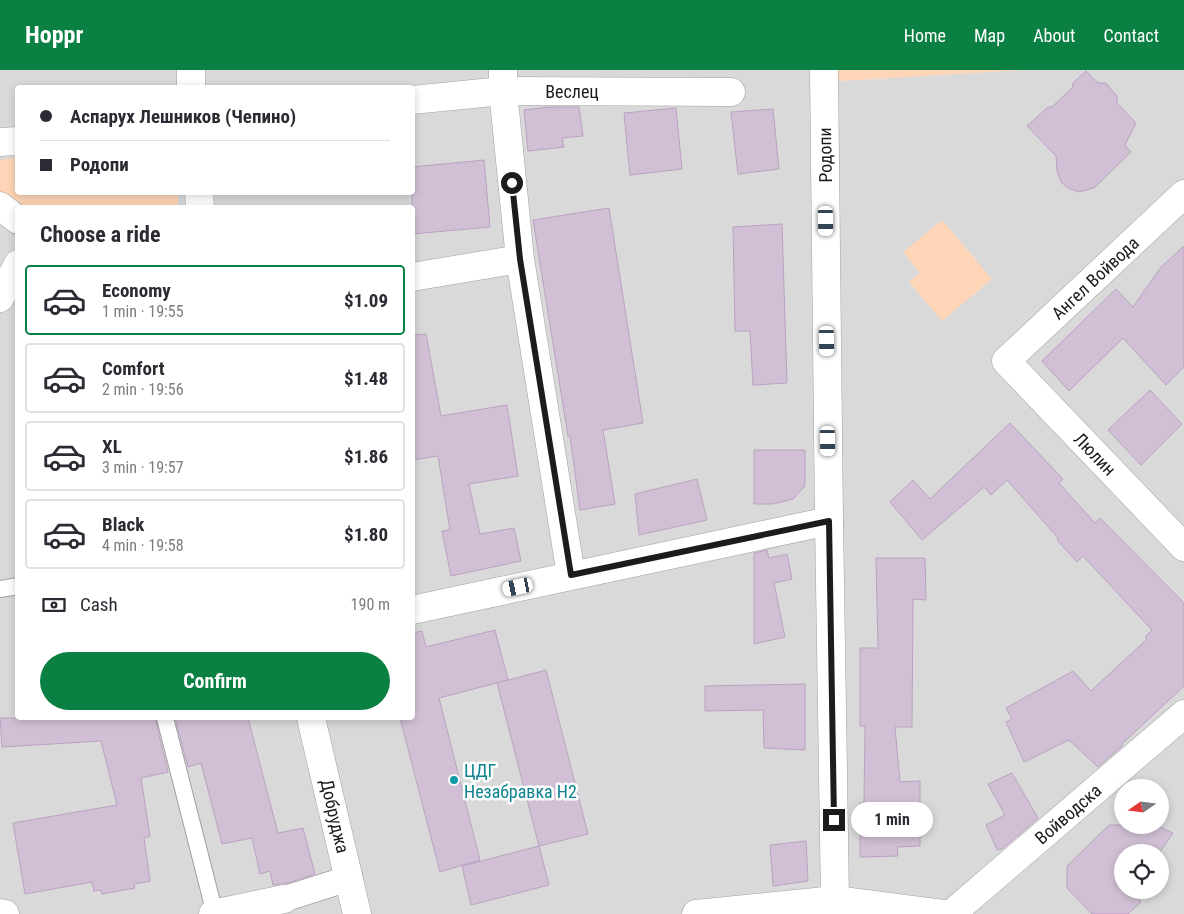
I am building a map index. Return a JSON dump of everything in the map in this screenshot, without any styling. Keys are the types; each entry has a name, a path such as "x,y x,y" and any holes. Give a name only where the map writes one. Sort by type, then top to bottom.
{"street":[{"path":"191,70 191,85"},
{"name":"Родопи","path":"824,70 835,900"},
{"path":"503,80 520,259 571,575"},
{"name":"Веслец","path":"415,99 503,80 731,92"},
{"path":"0,142 15,140"},
{"name":"Ангел Войвода","path":"1006,361 1184,194"},
{"path":"0,206 15,218"},
{"path":"415,276 520,259"},
{"path":"0,298 15,270"},
{"name":"Люлин","path":"1006,361 1184,547"},
{"path":"415,609 829,521"},
{"name":"Войводска","path":"951,914 1184,714"},
{"name":"Добруджа","path":"312,720 357,914"},
{"path":"214,914 284,899 350,878"},
{"path":"696,914 835,900 943,914"},
{"path":"0,913 5,914"}],"lane":[{"path":"0,589 15,586"},
{"path":"166,720 214,914"}],"shaded area":[{"path":"0,70 824,70 825,82 1021,70 1184,70 1184,914 0,914"},
{"path":"824,70 1021,70 824,82"},
{"path":"15,157 15,195 178,195 178,205 15,206 0,197 0,160"},
{"path":"942,220 992,279 942,321 909,282 920,273 903,252"}],"building":[{"path":"1086,71 1098,83 1106,83 1117,96 1117,103 1136,123 1125,145 1131,152 1094,188 1079,192 1068,188 1061,182 1057,171 1056,156 1027,126 1048,107 1052,107 1073,87 1072,84"},
{"path":"548,107 579,107 583,136 562,138 564,147 528,151 524,110"},
{"path":"676,108 682,169 630,175 624,113"},
{"path":"773,109 779,169 738,174 731,112"},
{"path":"484,160 490,227 415,234 415,205 412,205 412,195 415,195 415,167"},
{"path":"609,208 643,423 603,430 615,504 580,510 570,436 568,436 533,220"},
{"path":"782,224 787,383 753,385 750,331 735,331 733,227"},
{"path":"1184,246 1184,367 1166,385 1123,338 1069,391 1042,361 1116,289 1133,307 1161,267"},
{"path":"426,334 441,416 507,405 518,476 469,484 480,534 514,528 521,561 451,576 442,531 450,530 438,456 415,460 415,335"},
{"path":"1150,390 1182,424 1141,465 1108,430"},
{"path":"1010,423 1063,479 1059,483 1095,523 1100,518 1184,603 1184,686 1098,767 1069,740 1024,762 1006,722 1012,719 1006,708 1073,671 1091,691 1147,639 1145,637 1152,630 1083,556 1077,562 1007,480 991,495 984,487 922,540 890,502 913,480 930,499"},
{"path":"754,450 805,450 805,486 793,499 773,504 754,504"},
{"path":"697,479 707,520 639,535 635,494"},
{"path":"767,550 769,558 787,554 792,579 774,583 785,637 754,644 754,553"},
{"path":"876,558 925,558 926,600 913,599 912,727 895,727 900,782 920,781 920,846 897,847 898,856 860,857 860,803 864,803 865,726 860,726 860,648 878,648"},
{"path":"495,630 508,680 439,698 480,860 440,872 401,720 415,720 415,632 422,631 426,647"},
{"path":"546,670 588,834 539,846 497,683"},
{"path":"805,684 805,750 764,748 763,710 705,711 705,686"},
{"path":"0,718 15,718 15,720 155,720 168,772 141,778 150,836 144,838 150,881 134,884 135,888 102,894 101,890 94,891 92,882 25,894 13,823 117,805 101,741 2,747"},
{"path":"176,720 249,720 278,833 303,828 315,874 291,882 273,885 270,871 260,874 252,838 222,844 201,763 188,767"},
{"path":"1012,773 1038,818 1002,849 997,850 986,825 1005,815 988,784"},
{"path":"1109,825 1114,825 1114,834 1169,834 1169,831 1173,833 1165,844 1114,844 1114,899 1138,899 1141,902 1128,914 1092,914 1067,888 1067,866"},
{"path":"806,841 808,881 773,886 770,845"},
{"path":"539,846 549,885 471,905 462,866"}],"place":[{"name":"ЦДГ Незабравка Н2","path":"454,780"}],"route":[{"path":"512,183 520,259 571,575 829,521 834,820"}]}
